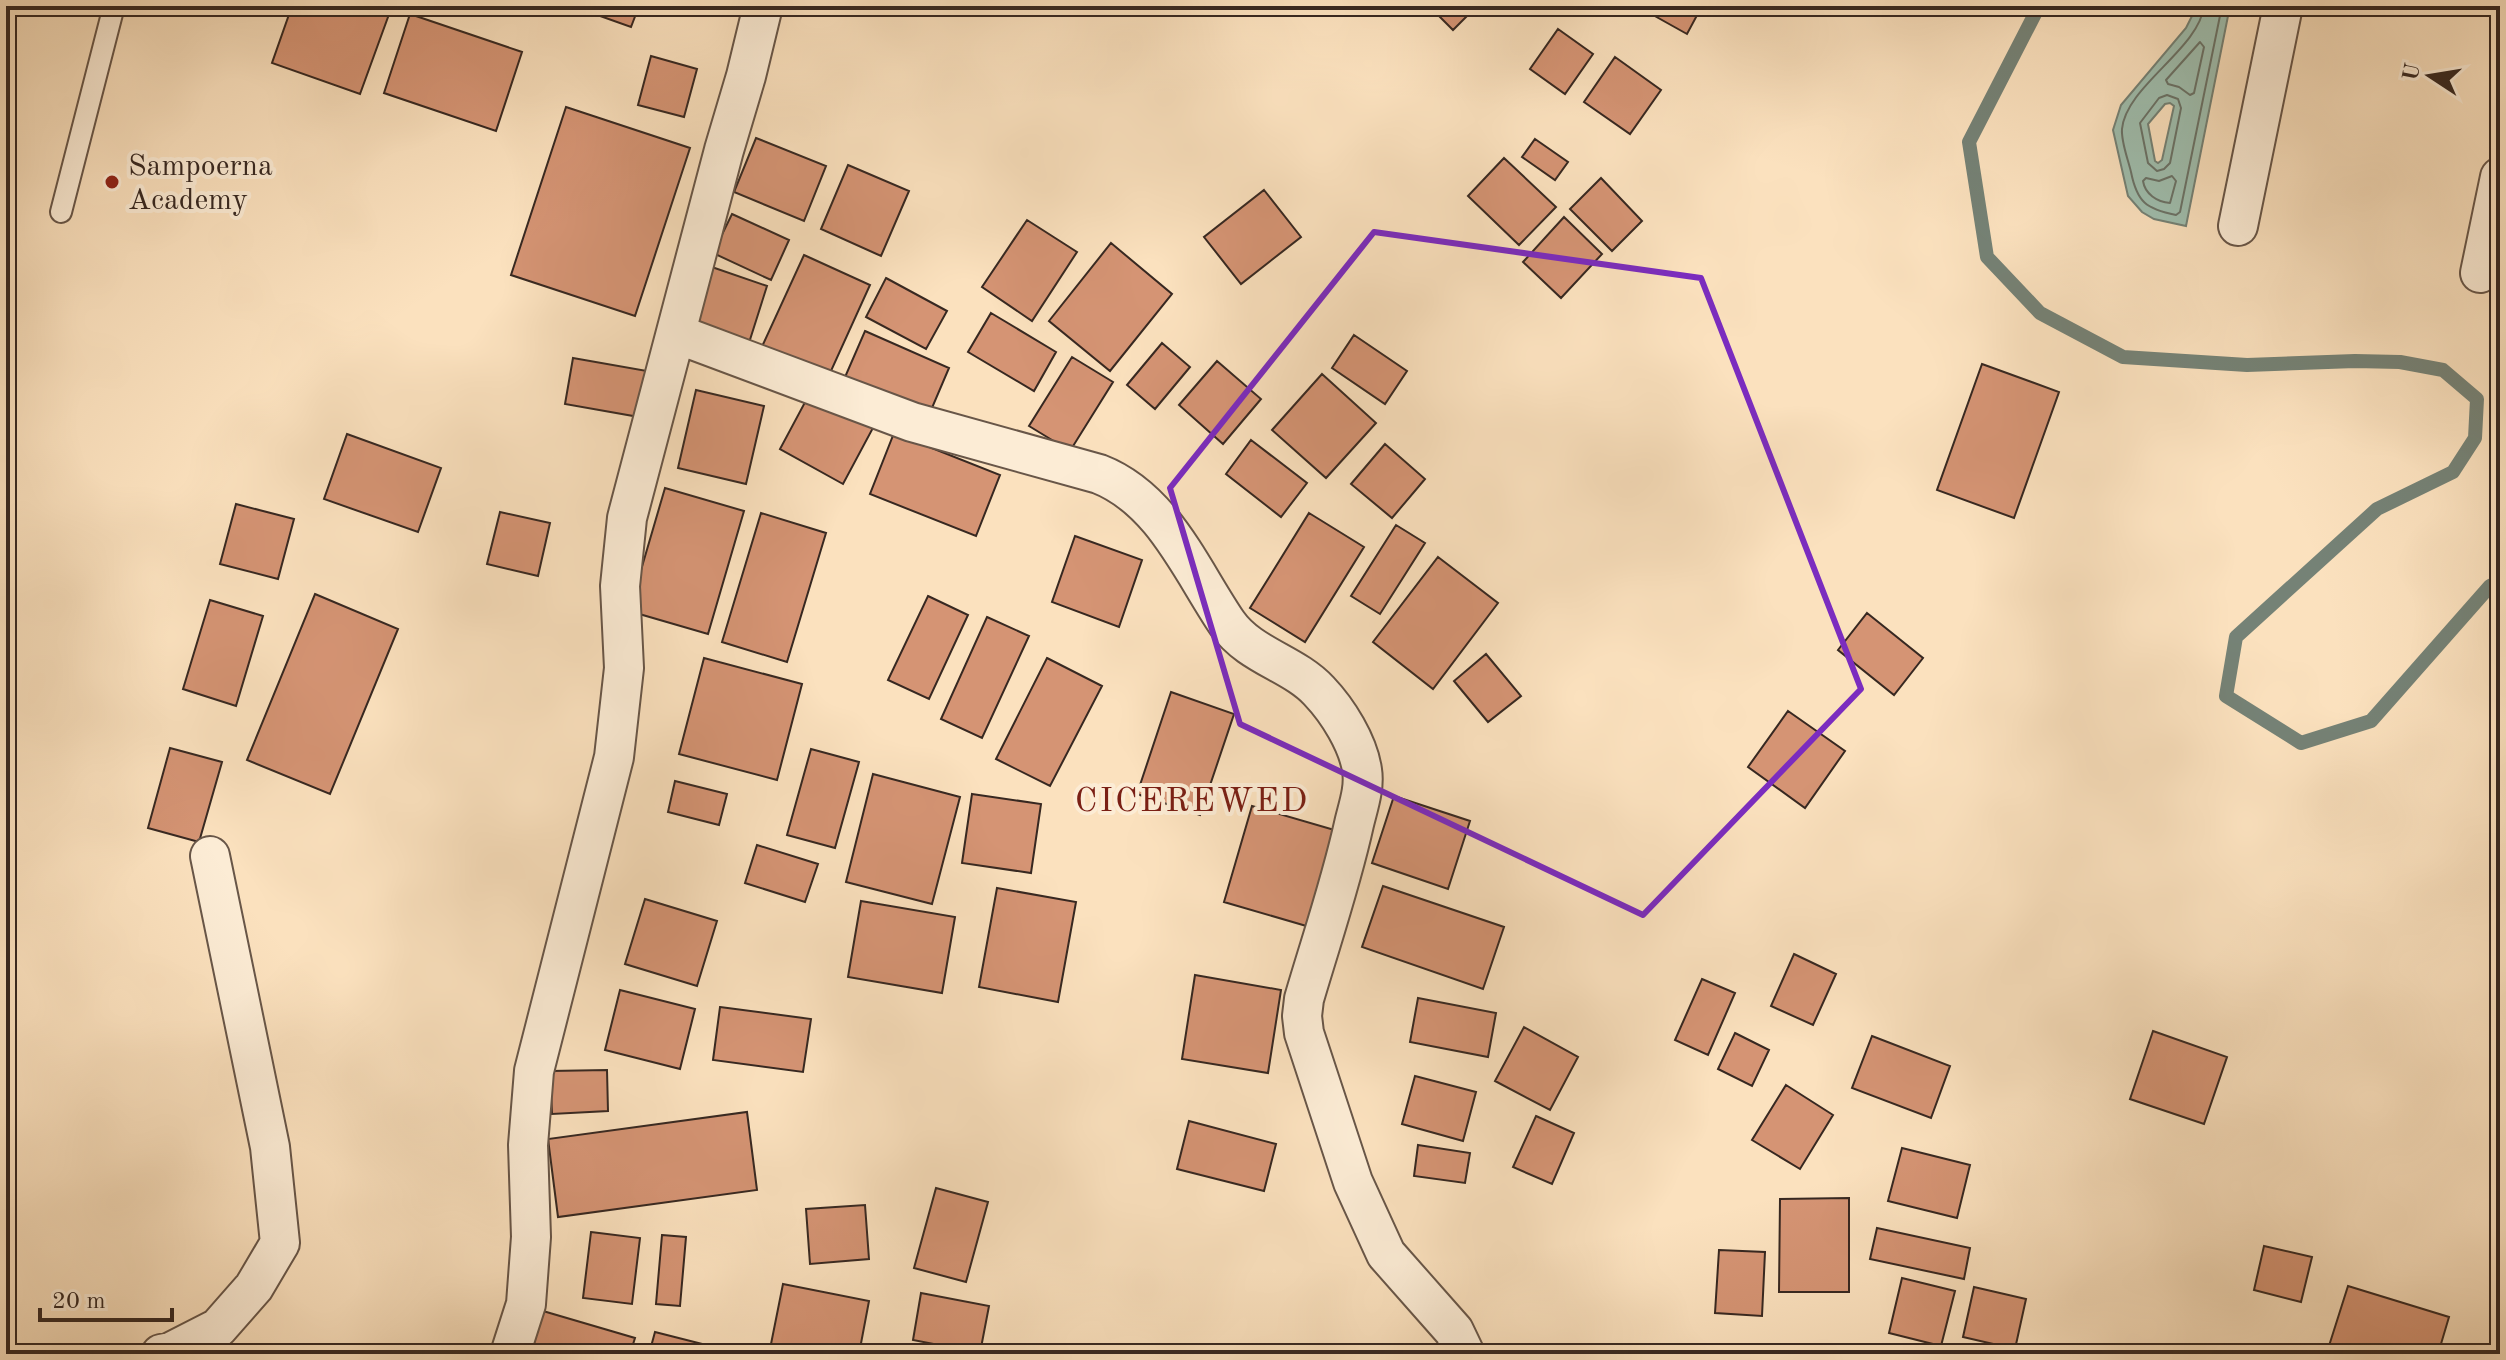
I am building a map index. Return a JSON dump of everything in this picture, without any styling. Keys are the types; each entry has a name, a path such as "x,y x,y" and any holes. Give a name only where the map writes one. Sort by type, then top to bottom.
{"street":[{"path":"510,1354 526,1304 531,1237 528,1145 534,1071 614,757 624,668 620,586 627,518 763,6"},
{"path":"2238,226 2283,6"},
{"path":"2480,273 2500,177"},
{"path":"677,334 912,422 1099,474 1117,482 1130,490 1161,522 1237,637 1313,685 1329,702 1355,749 1362,769 1363,786 1349,848 1304,999 1304,1033 1353,1182 1380,1243 1386,1254 1454,1331 1465,1354"},
{"path":"161,1354 218,1328 254,1287 280,1243 270,1147 210,856"}],"lane":[{"path":"61,212 114,6"}],"highlighted area":[{"path":"1374,232 1701,278 1861,689 1643,915 1240,724 1170,488"}],"water":[{"path":"2197,6 2230,6 2186,226 2154,219 2142,212 2128,196 2113,130 2121,105 2186,28","holes":["2165,104 2174,106 2162,160 2158,163 2155,161 2148,124"]}],"building":[{"path":"292,6 392,6 360,94 272,63"},
{"path":"572,6 639,6 631,27"},
{"path":"1429,6 1477,6 1453,30"},
{"path":"1637,6 1702,6 1687,34"},
{"path":"410,14 522,52 496,131 384,93"},
{"path":"1558,29 1593,54 1565,94 1530,69"},
{"path":"651,56 697,69 684,117 638,105"},
{"path":"1615,57 1661,90 1630,134 1584,102"},
{"path":"566,107 690,148 635,316 511,275"},
{"path":"756,138 826,166 804,221 734,192"},
{"path":"1535,139 1568,162 1555,180 1522,157"},
{"path":"1504,158 1556,207 1519,245 1468,196"},
{"path":"848,165 909,191 881,256 821,229"},
{"path":"1601,178 1642,221 1612,251 1570,209"},
{"path":"1264,190 1301,237 1241,284 1204,237"},
{"path":"732,214 789,240 771,280 713,253"},
{"path":"1564,217 1602,254 1561,298 1523,262"},
{"path":"1027,220 1077,252 1032,321 982,287"},
{"path":"1111,243 1172,294 1110,371 1049,321"},
{"path":"804,255 870,285 826,382 760,351"},
{"path":"706,265 767,286 748,346 687,325"},
{"path":"886,278 947,311 926,349 866,317"},
{"path":"991,313 1056,352 1034,391 968,352"},
{"path":"865,331 949,368 926,422 842,384"},
{"path":"1354,335 1407,371 1385,404 1332,368"},
{"path":"1162,343 1190,367 1155,409 1127,385"},
{"path":"1072,357 1113,382 1070,451 1029,426"},
{"path":"573,358 647,371 639,417 565,404"},
{"path":"1217,361 1261,399 1223,444 1179,405"},
{"path":"1982,364 2059,392 2014,518 1937,490"},
{"path":"1322,374 1376,423 1326,478 1272,430"},
{"path":"696,390 764,406 746,484 678,468"},
{"path":"811,391 874,426 843,484 780,449"},
{"path":"894,433 1000,475 976,536 870,494"},
{"path":"347,434 441,468 418,532 324,499"},
{"path":"1251,440 1307,483 1281,517 1226,474"},
{"path":"1385,444 1425,479 1392,518 1351,484"},
{"path":"665,488 744,511 708,634 629,611"},
{"path":"236,504 294,519 278,579 220,564"},
{"path":"500,512 550,523 538,576 487,564"},
{"path":"761,513 826,533 787,662 722,642"},
{"path":"1309,513 1364,547 1305,642 1250,608"},
{"path":"1396,525 1425,543 1380,614 1351,596"},
{"path":"1075,536 1142,560 1119,627 1052,602"},
{"path":"1438,557 1498,603 1433,689 1373,642"},
{"path":"315,594 398,629 330,794 247,760"},
{"path":"928,596 968,615 929,699 888,680"},
{"path":"210,600 263,616 236,706 183,689"},
{"path":"1867,613 1923,658 1894,695 1838,650"},
{"path":"987,617 1029,636 982,738 941,719"},
{"path":"1486,654 1521,696 1488,722 1454,681"},
{"path":"704,658 802,684 777,780 679,754"},
{"path":"1047,658 1102,686 1050,786 996,759"},
{"path":"1171,692 1234,714 1200,815 1137,794"},
{"path":"1788,711 1845,751 1805,808 1748,767"},
{"path":"170,748 222,762 199,842 148,828"},
{"path":"811,749 859,762 835,848 787,835"},
{"path":"873,774 960,797 932,904 846,882"},
{"path":"675,781 727,794 719,825 668,812"},
{"path":"972,794 1041,804 1031,873 962,863"},
{"path":"1394,796 1470,821 1448,889 1372,863"},
{"path":"1252,806 1348,834 1320,930 1224,902"},
{"path":"757,845 818,864 805,902 745,883"},
{"path":"1383,886 1504,927 1483,989 1362,947"},
{"path":"997,888 1076,902 1058,1002 979,987"},
{"path":"645,899 717,921 697,986 625,964"},
{"path":"861,901 955,917 942,993 848,977"},
{"path":"1794,954 1836,974 1813,1025 1771,1006"},
{"path":"1195,975 1281,990 1268,1073 1182,1059"},
{"path":"1702,979 1735,993 1708,1055 1675,1040"},
{"path":"620,990 695,1009 680,1069 605,1050"},
{"path":"1418,998 1496,1013 1488,1057 1410,1042"},
{"path":"720,1007 811,1019 803,1072 713,1060"},
{"path":"1524,1027 1578,1057 1550,1110 1495,1081"},
{"path":"2153,1031 2227,1057 2204,1124 2130,1099"},
{"path":"1735,1033 1769,1050 1752,1086 1718,1069"},
{"path":"1872,1036 1950,1066 1931,1118 1852,1088"},
{"path":"607,1070 608,1111 552,1114 550,1071"},
{"path":"1415,1076 1476,1092 1463,1141 1402,1124"},
{"path":"1786,1085 1833,1115 1800,1169 1752,1140"},
{"path":"747,1112 757,1190 558,1217 548,1139"},
{"path":"1536,1116 1574,1133 1552,1184 1513,1167"},
{"path":"1189,1121 1276,1144 1264,1191 1177,1169"},
{"path":"1418,1145 1470,1153 1465,1183 1414,1176"},
{"path":"1902,1148 1970,1165 1957,1218 1888,1201"},
{"path":"936,1188 988,1202 966,1282 914,1268"},
{"path":"1849,1198 1849,1292 1779,1292 1780,1199"},
{"path":"865,1205 869,1259 810,1264 806,1209"},
{"path":"1877,1228 1970,1248 1964,1279 1870,1259"},
{"path":"591,1232 640,1238 632,1304 583,1298"},
{"path":"662,1235 686,1237 680,1306 656,1304"},
{"path":"2264,1246 2312,1257 2301,1302 2254,1290"},
{"path":"1719,1250 1765,1252 1762,1316 1715,1313"},
{"path":"1902,1278 1955,1291 1941,1346 1889,1333"},
{"path":"783,1284 869,1301 859,1354 769,1354"},
{"path":"2348,1286 2449,1317 2438,1354 2345,1354 2328,1349"},
{"path":"1974,1287 2026,1299 2015,1349 1963,1337"},
{"path":"921,1293 989,1306 980,1353 913,1340"},
{"path":"543,1311 635,1338 630,1354 531,1354"},
{"path":"655,1332 722,1349 721,1354 649,1354"}],"waterway":[{"path":"2039,6 1969,142 1987,257 2040,313 2123,357 2247,365 2400,362 2443,370 2477,399 2475,438 2453,472 2377,509 2236,637 2226,696 2301,743 2371,721 2490,586 2500,581"}],"place":[{"name":"Sampoerna Academy","path":"112,182"}],"district":[{"name":"CICEREWED","path":"1192,799"}]}
